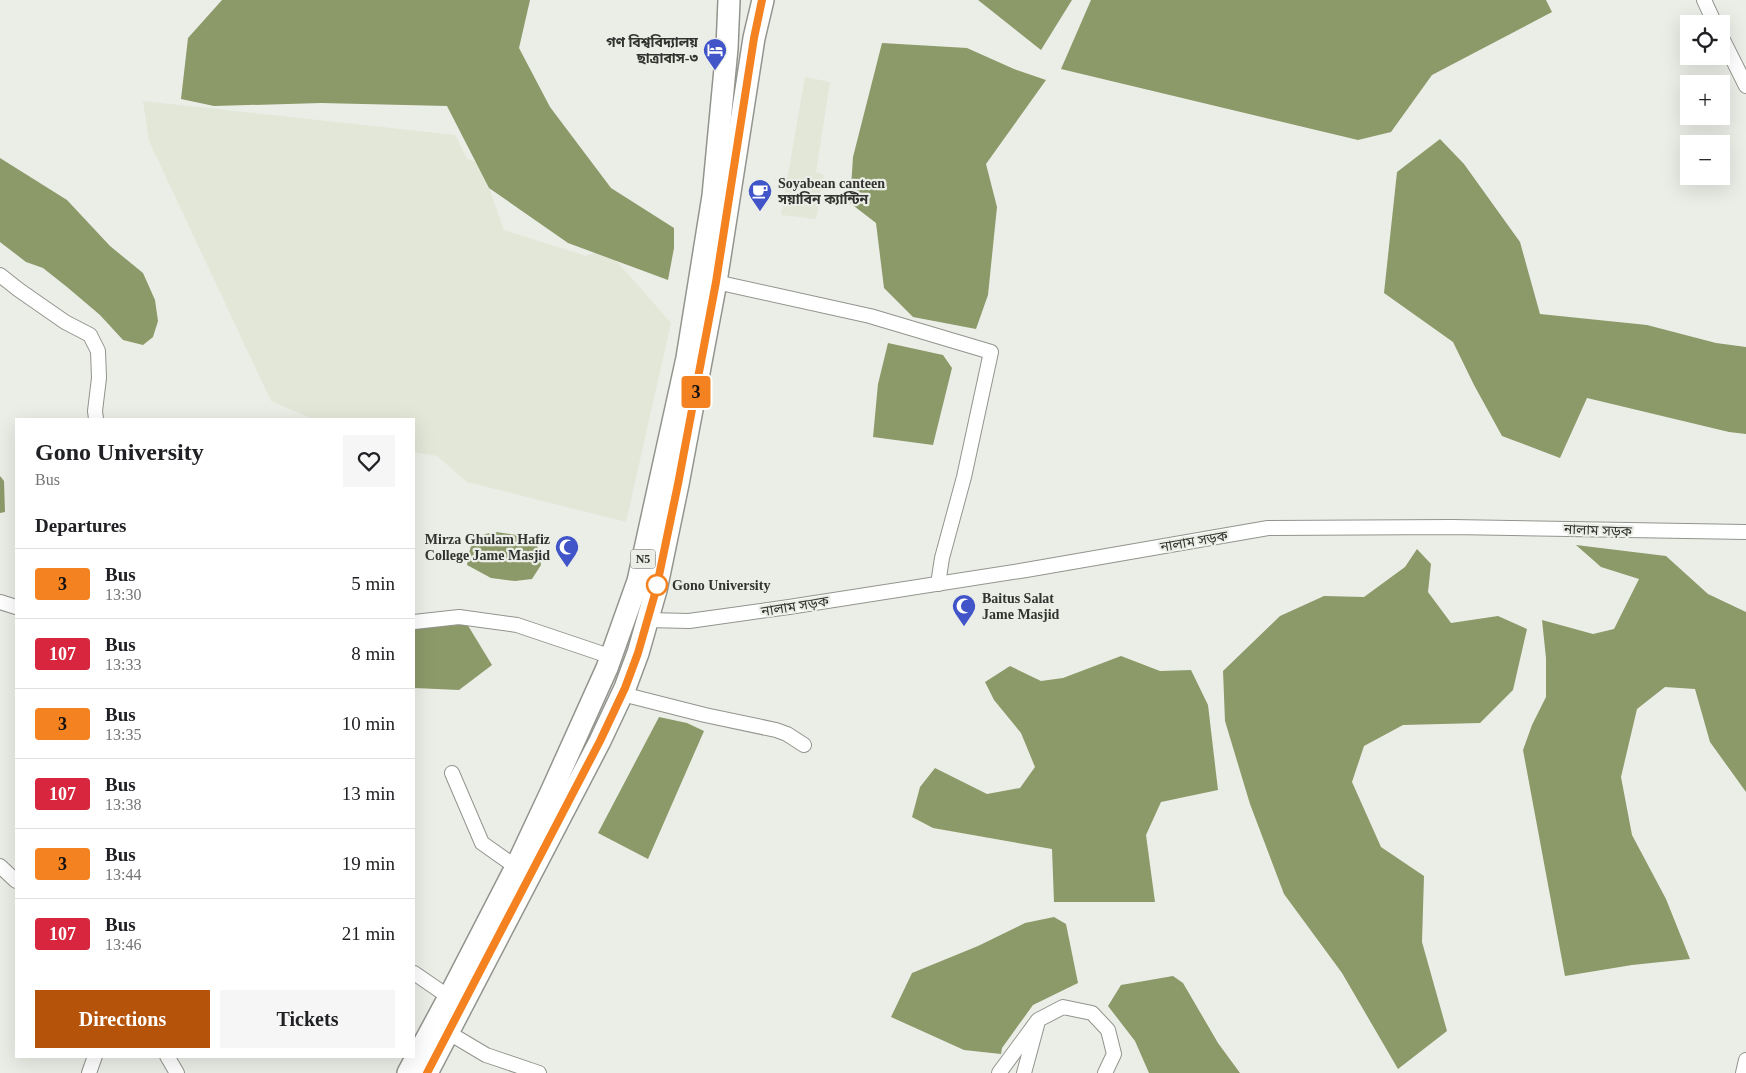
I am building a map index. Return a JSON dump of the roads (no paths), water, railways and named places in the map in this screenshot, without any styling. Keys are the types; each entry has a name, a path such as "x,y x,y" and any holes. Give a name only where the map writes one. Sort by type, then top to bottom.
{"highway":[{"name":"N5","path":"408,1073 516,866 612,657 638,581 687,358 713,196 727,48 729,0"},
{"name":"N5","path":"427,1073 591,758 622,694 638,653 667,540 716,282 741,115 762,1"}],"street":[{"path":"1704,0 1711,15"},
{"path":"1730,54 1746,86"},
{"path":"0,275 65,322 90,335 98,351 99,378 96,418"},
{"path":"716,282 870,316 991,352 964,476 942,558 938,584"},
{"name":"নালাম সড়ক","path":"648,620 689,621 705,619 938,584 1268,528 1452,527 1746,532"},
{"path":"0,602 15,607"},
{"path":"415,622 459,617 517,626 612,657"},
{"path":"622,694 705,715 776,730 787,734 804,745"},
{"path":"452,773 482,843 516,866"},
{"path":"0,866 15,880"},
{"path":"415,974 449,997"},
{"path":"999,1073 1038,1020 1063,1007 1092,1013 1108,1030 1114,1054 1105,1073"},
{"path":"1024,1073 1038,1020"},
{"path":"449,1033 486,1055 539,1073"},
{"path":"89,1073 94,1058"},
{"path":"168,1058 177,1073"},
{"path":"1743,1073 1746,1060"}],"place":[{"name":"গণ বিশ্ববিদ্যালয় ছাত্রাবাস-৩","path":"715,71"},
{"name":"Soyabean canteen সয়াবিন ক্যান্টিন","path":"760,212"},
{"name":"Mirza Ghulam Hafiz College Jame Masjid","path":"567,568"},
{"name":"Gono University","path":"657,585"},
{"name":"Baitus Salat Jame Masjid","path":"964,627"}]}
